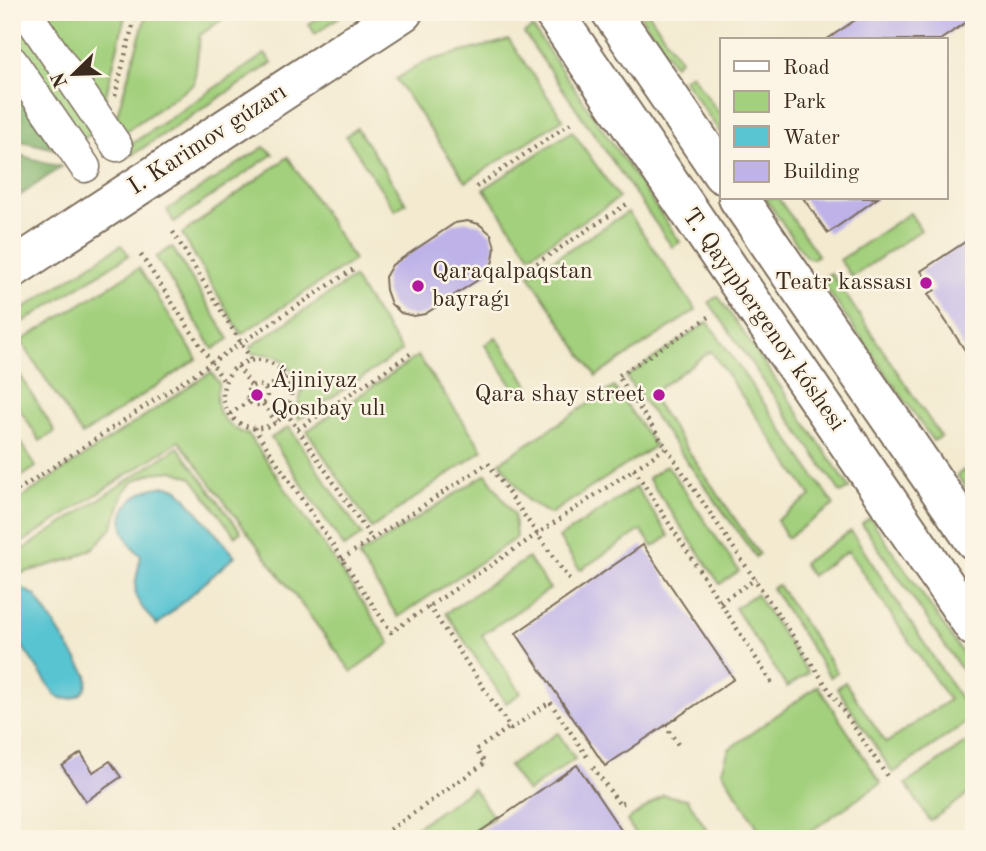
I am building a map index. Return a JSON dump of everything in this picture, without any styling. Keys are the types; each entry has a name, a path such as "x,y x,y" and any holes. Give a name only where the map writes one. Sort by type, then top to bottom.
{"main road":[{"name":"I. Karimov gúzarı","path":"12,269 403,12"},
{"name":"T. Qayıpbergenov kóshesi","path":"553,12 974,627"},
{"path":"611,12 720,171"},
{"name":"T. Qayıpbergenov kóshesi","path":"739,200 974,540"}],"street":[{"path":"26,12 112,138"},
{"path":"12,61 85,167"}],"path":[{"path":"112,138 136,12"},
{"path":"477,187 574,121"},
{"path":"531,267 630,202"},
{"path":"173,232 252,361"},
{"path":"141,255 225,383"},
{"path":"12,494 355,268"},
{"path":"709,317 618,376 889,779"},
{"path":"298,429 413,352"},
{"path":"252,361 268,362 285,375 290,386 291,397 286,412 276,422 264,428 244,425 230,414 223,400 227,377 238,366 252,361"},
{"path":"238,366 251,387"},
{"path":"265,389 285,375"},
{"path":"260,385 265,389 267,398 263,404 257,406 249,401 247,394 251,387 260,385"},
{"path":"230,414 249,401"},
{"path":"263,404 276,422"},
{"path":"286,412 372,539"},
{"path":"254,428 391,632 667,447"},
{"path":"342,559 488,463 572,584"},
{"path":"634,469 772,683"},
{"path":"720,602 756,579"},
{"path":"429,606 510,727"},
{"path":"388,839 384,834 485,763 476,750 551,702 588,758"},
{"path":"666,725 679,746"},
{"path":"593,767 620,806 626,800"}],"green space":[{"path":"12,12 96,131 82,140 12,38"},
{"path":"33,12 126,12 100,120"},
{"path":"147,12 231,13 200,35 194,84 119,136 111,135"},
{"path":"325,12 346,12 315,34 309,24"},
{"path":"638,12 648,12 680,60 674,65"},
{"path":"533,28 680,242 672,247 524,33"},
{"path":"509,40 563,119 466,182 396,79 424,62"},
{"path":"265,54 272,63 132,155 127,147"},
{"path":"691,74 720,114 720,132 683,79"},
{"path":"12,87 55,149 12,139"},
{"path":"357,128 406,203 395,210 346,136"},
{"path":"572,131 619,198 530,255 484,189"},
{"path":"264,147 273,154 174,222 167,210"},
{"path":"12,153 61,167 12,201"},
{"path":"288,157 354,260 241,334 182,234"},
{"path":"766,200 779,200 818,255 812,259 806,257"},
{"path":"628,212 696,310 596,376 529,275"},
{"path":"910,213 921,230 852,277 840,260"},
{"path":"121,245 129,255 12,329 12,316"},
{"path":"172,247 229,339 213,349 156,257"},
{"path":"139,268 197,359 82,435 21,341"},
{"path":"831,273 941,437 933,441 824,285 825,277"},
{"path":"353,278 402,351 299,419 296,414 302,390 295,374 279,358 253,354 250,347"},
{"path":"718,296 850,488 841,493 709,302"},
{"path":"708,322 834,505 787,538 777,520 811,496 711,351 650,395 759,554 756,557 626,377"},
{"path":"496,337 529,386 518,394 485,345"},
{"path":"418,356 483,450 372,528 307,431"},
{"path":"12,362 55,432 40,441 12,397"},
{"path":"211,372 219,383 217,401 222,416 240,432 249,435 390,643 352,672 179,441 12,549 12,504"},
{"path":"614,387 655,446 550,514 527,500 500,462"},
{"path":"12,427 36,467 12,483"},
{"path":"289,427 362,535 344,547 271,438"},
{"path":"178,447 241,532 235,536 192,478 174,471 152,473 134,481 125,491 112,528 95,547 75,558 12,576 12,557"},
{"path":"667,465 739,571 720,584 648,478"},
{"path":"964,470 974,484 974,499 957,475"},
{"path":"486,474 514,515 516,538 398,617 358,556"},
{"path":"636,487 669,536 653,547 641,530 580,570 559,538"},
{"path":"870,518 974,670 974,688 862,524"},
{"path":"851,531 973,718 893,773 837,688 845,682 886,743 949,700 848,551 811,576 803,563"},
{"path":"528,558 550,589 482,635 521,693 506,703 446,613"},
{"path":"778,585 837,672 830,677 772,588"},
{"path":"756,594 808,673 787,687 735,608"},
{"path":"818,686 881,783 799,839 765,839 722,771 729,749"},
{"path":"558,733 575,759 527,792 509,766"},
{"path":"974,737 974,790 930,821 906,784"},
{"path":"473,788 494,818 462,839 399,839"},
{"path":"663,795 687,799 713,839 639,839 627,821"}],"water":[{"path":"167,486 178,489 235,556 157,625 142,607 136,594 141,556 127,538 123,518 125,509 138,495"},
{"path":"21,588 35,595 87,675 86,687 79,696 68,699 56,696 12,631 12,590"}],"building":[{"path":"867,12 974,12 974,17 943,38 829,38"},
{"path":"804,200 875,200 828,233"},
{"path":"467,221 479,224 491,234 495,247 487,274 425,314 414,316 401,313 391,304 386,290 385,277 392,265 455,223"},
{"path":"974,236 974,364 928,294 935,290 921,271"},
{"path":"643,545 734,679 605,766 516,633"},
{"path":"81,753 93,772 110,761 121,777 86,801 62,766"},
{"path":"577,765 627,839 469,839 503,816"}],"place":[{"name":"Teatr kassası","path":"926,283"},
{"name":"Qaraqalpaqstan bayraǵı","path":"418,286"},
{"name":"Ájiniyaz Qosıbay ulı","path":"257,395"},
{"name":"Qara shay street","path":"659,395"}]}
